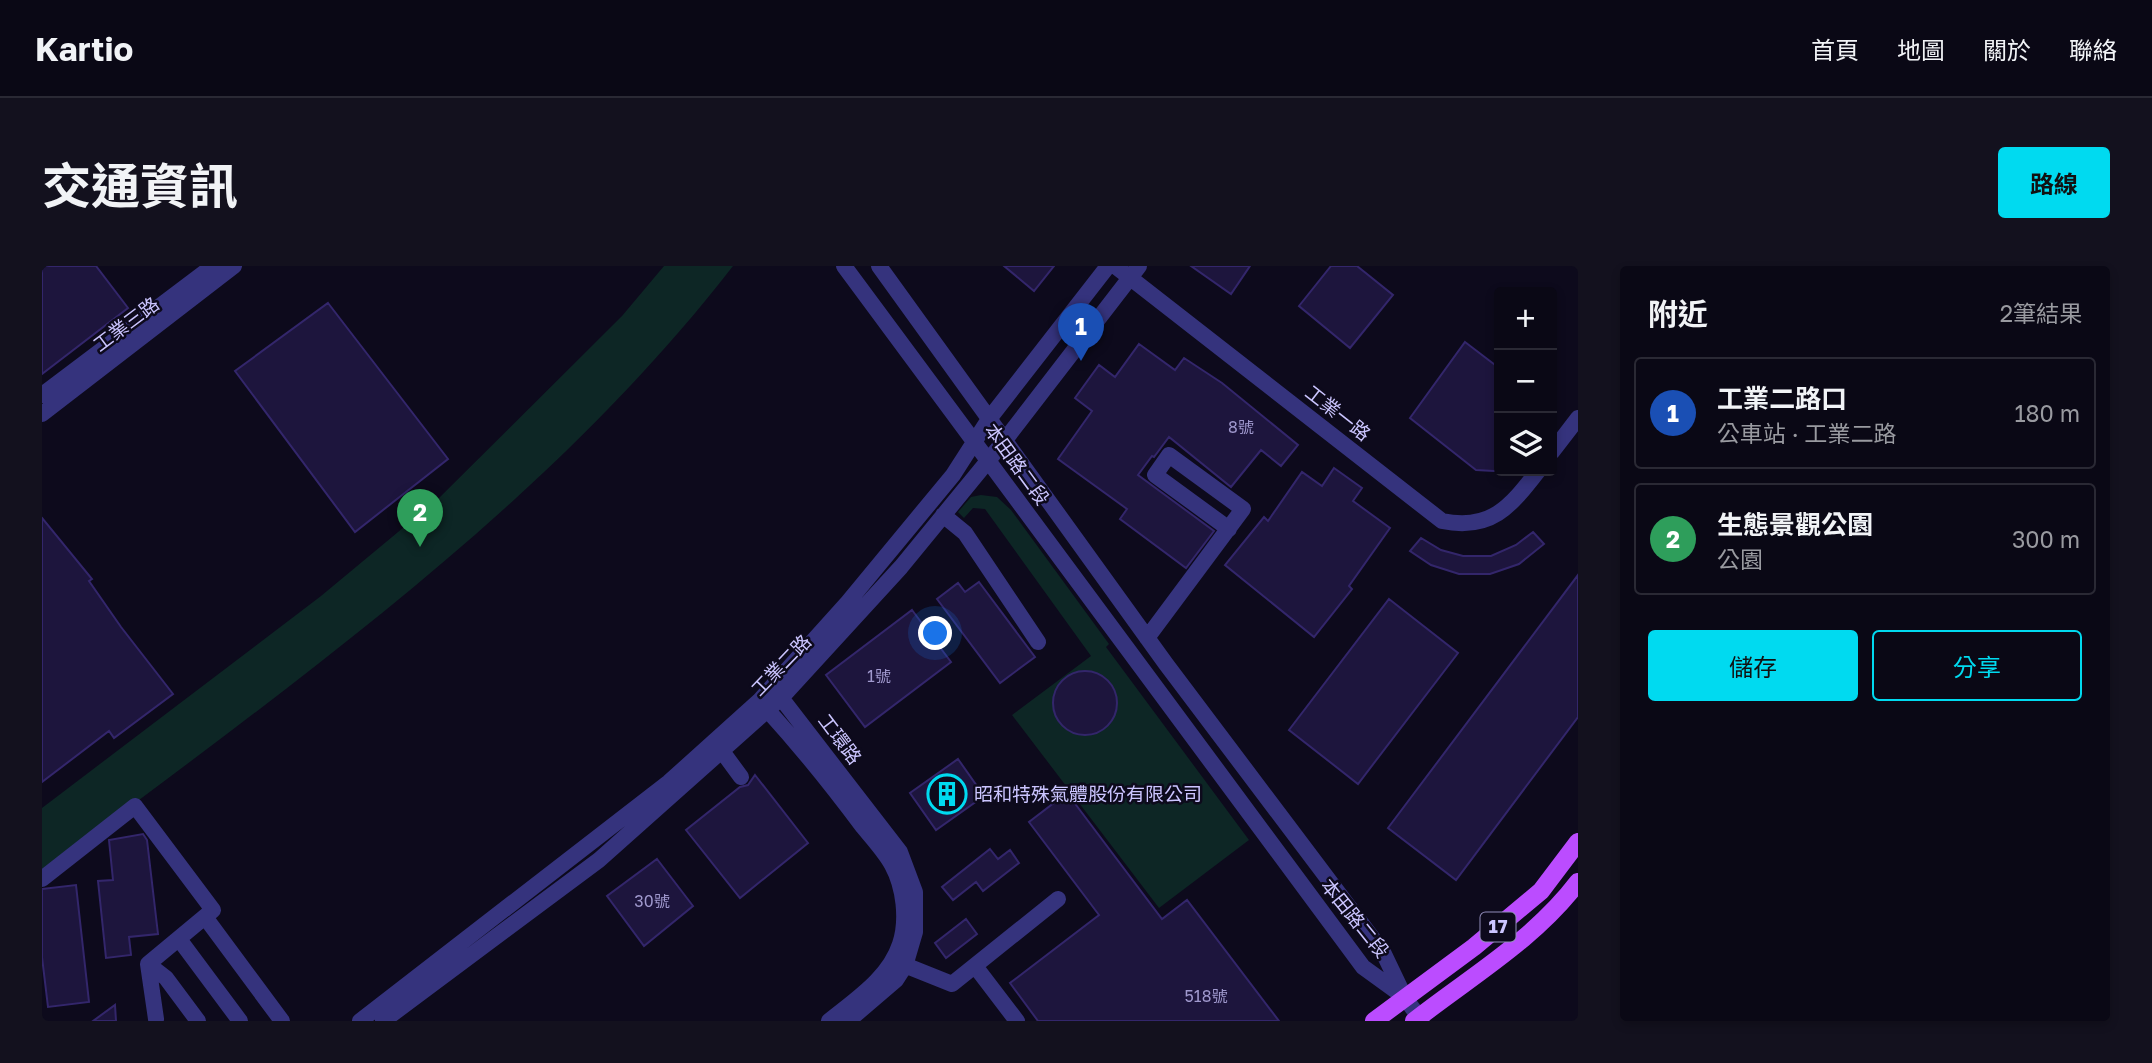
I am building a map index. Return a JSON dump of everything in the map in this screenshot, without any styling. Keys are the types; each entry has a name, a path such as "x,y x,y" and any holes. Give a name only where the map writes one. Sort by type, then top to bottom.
{"main road":[{"name":"17","path":"1374,1021 1474,947 1541,891 1578,842"},
{"name":"17","path":"1418,1020 1489,966 1557,909 1578,882"}],"street":[{"name":"工業三路","path":"42,414 213,266"},
{"name":"工業三路","path":"42,395 234,266"},
{"name":"本田路二段","path":"844,266 1363,967 1405,998"},
{"name":"本田路二段","path":"879,266 1147,638 1382,951 1405,998"},
{"name":"工業二路","path":"856,604 953,475 989,419 1108,266"},
{"name":"工業一路","path":"1115,266 1135,272 1442,521 1466,526 1501,513 1534,476"},
{"name":"工業二路","path":"373,1019 434,973 490,941 599,860 763,706 856,604 943,515 1135,272"},
{"path":"1557,446 1578,418"},
{"path":"1147,638 1229,529 1243,509 1169,455 1155,475 1229,529"},
{"path":"943,515 965,533 1038,642"},
{"name":"工環路","path":"777,692 868,821 892,865 900,887 904,920 896,980 848,1021"},
{"name":"工環路","path":"763,706 868,821"},
{"name":"工業二路","path":"434,973 481,927 718,746"},
{"path":"718,746 741,777"},
{"path":"42,879 135,806 214,910 148,964"},
{"path":"558,867 568,883"},
{"path":"899,963 952,984 1058,899"},
{"path":"205,918 282,1021"},
{"path":"481,927 490,941"},
{"path":"179,939 240,1021"},
{"name":"工環路","path":"829,1021 899,963"},
{"path":"148,964 156,1020"},
{"path":"148,964 166,978 198,1021"},
{"path":"975,966 1017,1021"},
{"path":"1405,998 1418,1020"}],"green space":[{"path":"664,266 733,266 659,355 580,438 496,517 318,664 42,873 42,808 321,596 439,498 622,316"},
{"path":"971,497 997,497 1011,510 1109,644 1106,647 1249,840 1159,908 1012,715 1091,656 985,509 973,508 964,518 958,512"}],"building":[{"path":"42,266 96,266 128,308 42,374"},
{"path":"1004,266 1054,266 1034,291"},
{"path":"1191,266 1250,266 1231,294"},
{"path":"1331,266 1357,266 1393,295 1350,348 1299,306"},
{"path":"328,303 448,459 355,532 235,371"},
{"path":"1465,342 1494,364 1494,471 1476,470 1410,418"},
{"path":"1139,344 1175,370 1184,358 1222,383 1298,445 1281,466 1261,450 1231,487 1169,437 1138,475 1214,531 1186,568 1120,519 1127,509 1058,459 1092,411 1075,398 1099,365 1115,377"},
{"path":"1334,468 1362,488 1353,501 1390,528 1349,586 1352,589 1314,637 1225,565 1264,517 1268,521 1302,472 1322,486"},
{"path":"42,518 92,579 89,581 121,627 173,694 114,738 109,731 42,782"},
{"path":"1533,532 1544,544 1519,564 1490,574 1459,574 1431,565 1410,551 1421,538 1441,550 1463,556 1491,556 1516,545"},
{"path":"1578,575 1578,717 1456,880 1388,828"},
{"path":"979,582 1035,657 1000,683 937,599 958,583 965,592"},
{"path":"1389,599 1458,653 1358,784 1289,730"},
{"path":"912,610 951,662 865,727 826,675"},
{"path":"1085,671 1103,677 1111,685 1117,703 1111,721 1103,729 1085,735 1067,729 1059,721 1053,703 1059,685 1067,677"},
{"name":"昭和特殊氣體股份有限公司","path":"958,759 984,796 936,830 910,793"},
{"path":"755,775 808,843 740,898 686,830 740,787 748,785"},
{"path":"1067,793 1162,919 1187,900 1279,1021 1038,1021 1010,983 1099,915 1029,822"},
{"path":"143,834 147,840 158,934 129,937 131,955 106,958 98,881 113,880 109,840"},
{"path":"990,849 998,859 1010,850 1019,863 983,891 976,882 953,900 942,887"},
{"path":"657,859 693,906 644,946 607,896"},
{"path":"76,885 89,1002 48,1007 42,957 42,889"},
{"path":"966,919 977,934 946,958 935,943"},
{"path":"115,1005 116,1021 93,1021"}],"place":[{"name":"工業二路口","path":"1081,361"},
{"name":"生態景觀公園","path":"420,547"},
{"name":"昭和特殊氣體股份有限公司","path":"947,794"}]}
